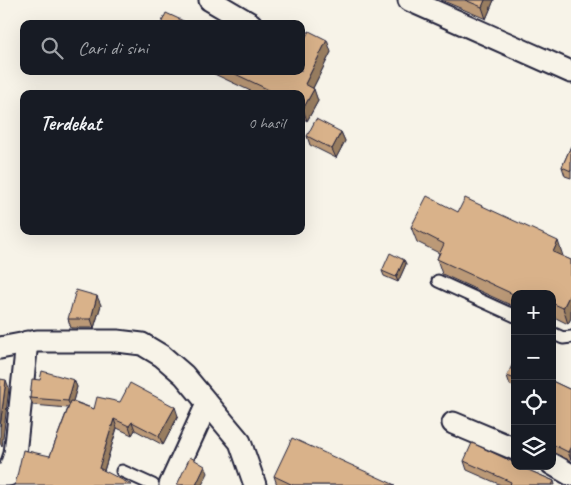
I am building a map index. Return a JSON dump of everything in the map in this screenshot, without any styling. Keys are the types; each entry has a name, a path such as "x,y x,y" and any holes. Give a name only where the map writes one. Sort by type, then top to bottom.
{"street":[{"path":"210,0 244,20"},
{"path":"409,0 571,72"},
{"path":"0,348 27,342 117,341 142,344 162,356 184,375 240,442 255,485"},
{"path":"0,475 8,475 15,454 27,342"},
{"path":"170,485 207,404"},
{"path":"453,423 511,447"},
{"path":"556,466 571,475"}],"lane":[{"path":"438,281 511,314"},
{"path":"556,335 563,338 571,337"},
{"path":"122,471 153,485"}],"building":[{"path":"465,0 485,0 482,7"},
{"path":"166,13 181,20 163,20"},
{"path":"309,31 327,40 305,84 314,89 305,105 305,90 269,90 237,75 305,75 305,38"},
{"path":"316,119 341,132 332,149 307,136"},
{"path":"571,146 571,171 562,167"},
{"path":"427,196 458,212 465,198 558,241 553,252 571,260 571,292 563,308 556,305 556,290 511,290 511,293 437,259 444,244 411,227"},
{"path":"390,253 404,260 396,277 382,271"},
{"path":"76,290 97,296 91,319 68,319"},
{"path":"511,367 511,378 507,376"},
{"path":"42,371 74,380 68,401 30,398 32,379 40,380"},
{"path":"0,379 6,380 0,426"},
{"path":"130,383 175,407 159,436 132,422 129,426 114,419 99,468 132,485 15,485 23,450 50,456 71,401 94,409 97,397 120,402"},
{"path":"556,383 571,390 571,446 568,452 556,446"},
{"path":"292,438 395,485 293,485 274,476"},
{"path":"472,443 511,461 511,470 528,470 554,481 552,485 510,485 511,482 464,461"},
{"path":"190,457 205,466 196,485 177,485"}]}
